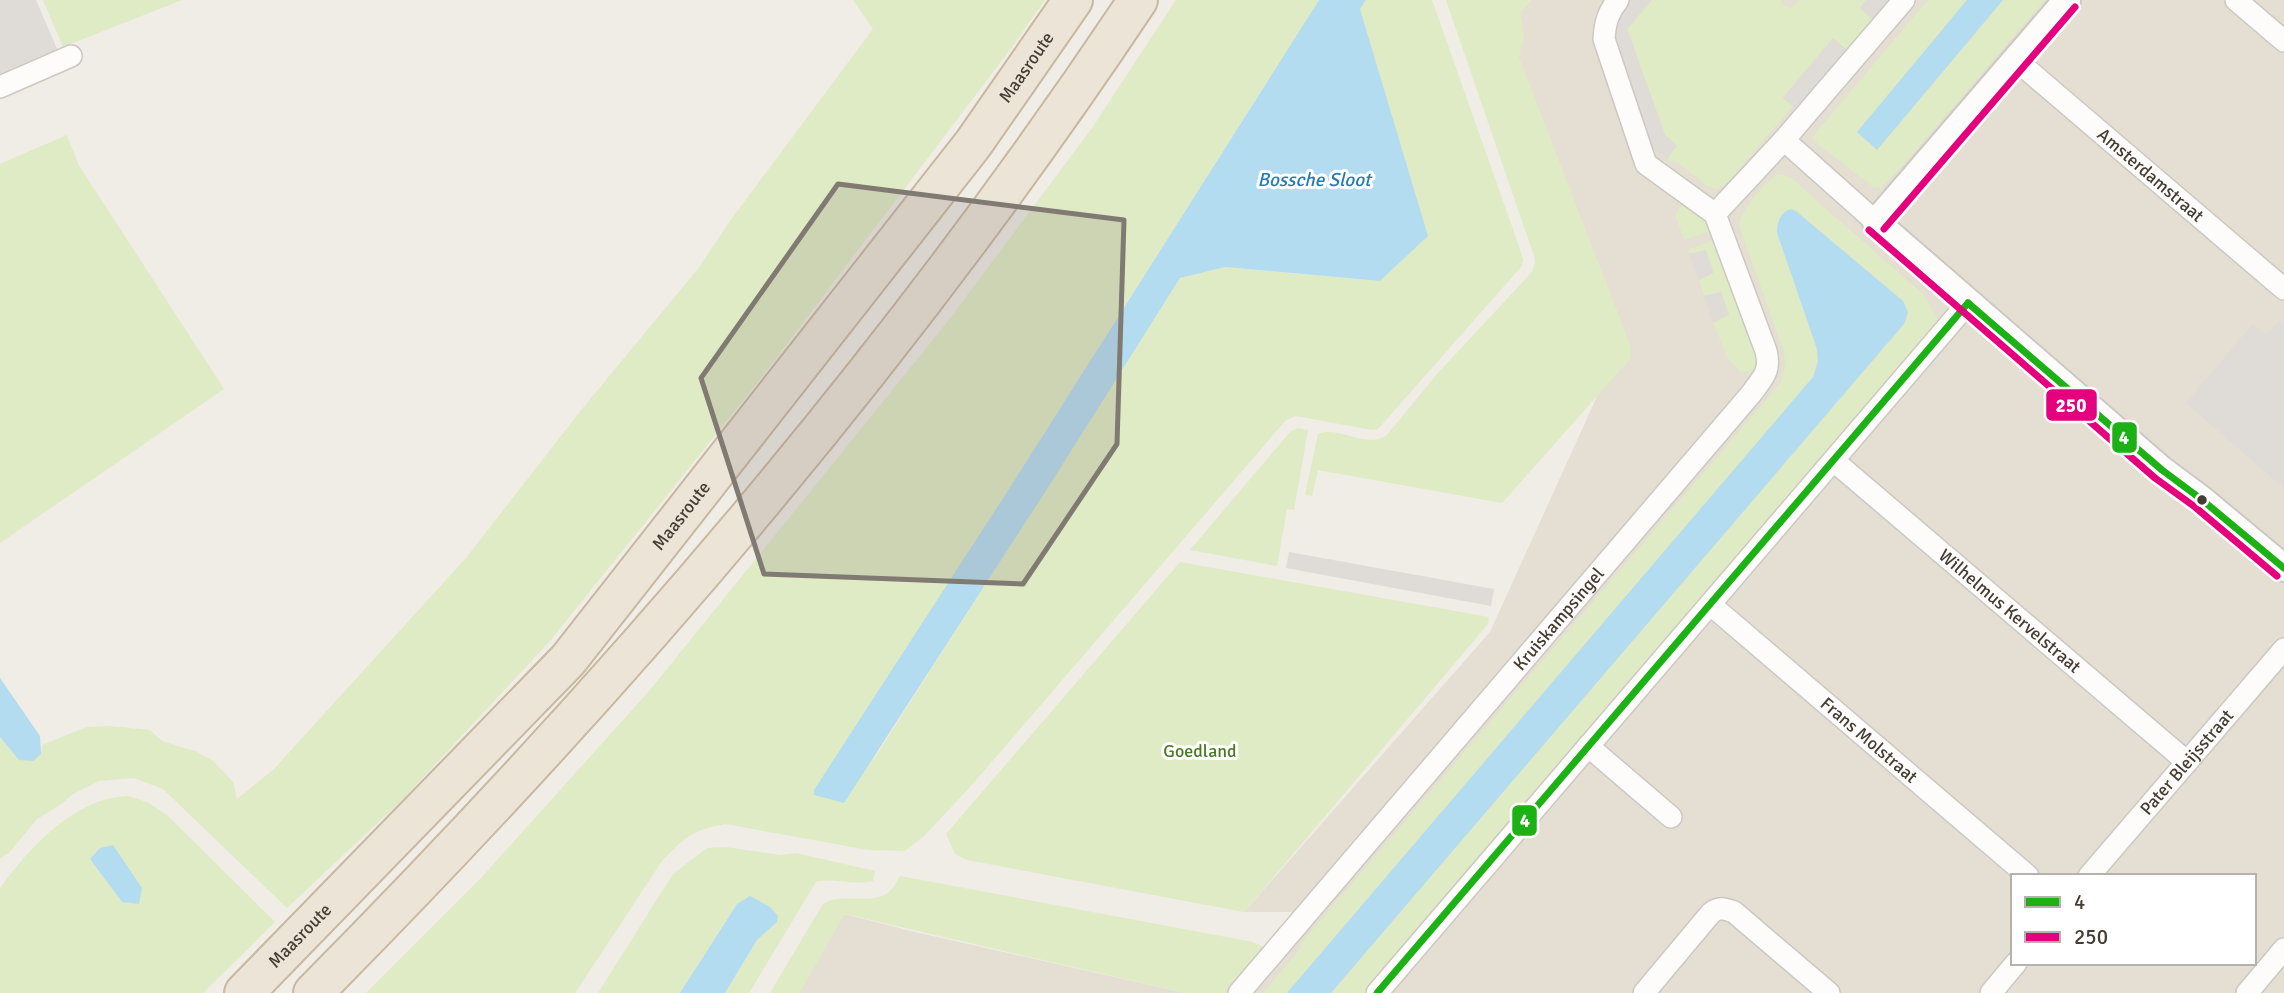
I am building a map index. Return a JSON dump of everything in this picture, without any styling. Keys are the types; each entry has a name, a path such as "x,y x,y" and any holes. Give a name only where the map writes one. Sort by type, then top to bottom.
{"highway":[{"name":"Maasroute","path":"244,993 568,660 974,144 1073,0"},
{"path":"313,993 405,900 577,716 713,560 898,332 1013,180 1138,0"}],"street":[{"path":"1618,0 1605,23 1604,39 1646,164 1715,214 1784,140 1905,0"},
{"path":"1876,222 2067,0"},
{"path":"2236,0 2284,41"},
{"path":"0,87 71,56"},
{"name":"Amsterdamstraat","path":"2016,60 2284,289"},
{"path":"1784,140 2162,470 2284,568"},
{"name":"Kruiskampsingel","path":"1239,993 1765,376 1769,366 1766,351 1715,214"},
{"path":"1377,993 1968,303"},
{"name":"Wilhelmus Kervelstraat","path":"1834,461 2187,762"},
{"name":"Frans Molstraat","path":"1711,605 2026,874"},
{"name":"Pater Bleijsstraat","path":"2091,874 2284,649"},
{"path":"1588,746 1671,817"},
{"path":"1644,993 1717,908 1734,912 1829,993"},
{"path":"2247,993 2284,949"},
{"path":"1992,993 2014,965"}],"highlighted area":[{"path":"838,184 1124,220 1117,444 1023,584 764,574 701,378"}],"shaded area":[{"path":"0,0 36,0 61,58 0,83"},
{"path":"1504,0 2284,0 2284,993 1230,993 1299,912 1244,912 1490,632 1615,357 1493,14"},
{"path":"1629,0 1652,0 1627,29 1665,135 1677,146 1667,159 1650,145 1612,37 1616,16"},
{"path":"1866,0 1890,0 1873,20 1860,8"},
{"path":"1833,38 1847,50 1797,110 1783,98"},
{"path":"1706,250 1713,273 1699,280 1689,254"},
{"path":"1721,292 1729,315 1713,322 1704,296"},
{"path":"2279,321 2284,325 2284,488 2186,403 2253,324 2266,335"},
{"path":"1289,552 1494,589 1491,606 1286,568"},
{"path":"844,914 915,932 1185,993 799,993"}],"green space":[{"path":"43,0 182,0 63,47"},
{"path":"853,0 1045,0 758,382 550,641 402,800 287,908 163,789 134,778 99,781 73,794 37,819 9,853 0,858 0,737 19,760 41,754 42,745 87,727 150,730 162,741 197,752 213,761 233,782 237,799 273,770 466,558 582,409 697,270 730,221 873,29"},
{"path":"1176,0 1319,0 1009,489 872,762 1180,278 1224,267 1380,281 1427,236 1359,9 1366,0 1432,0 1521,252 1521,267 1378,429 1296,416 1286,420 971,786 925,835 905,851 869,850 725,824 714,826 690,836 662,861 575,993 366,993 481,878 650,690 948,321 1092,128"},
{"path":"1446,0 1532,0 1520,13 1524,37 1519,57 1631,347 1631,358 1502,503 1318,470 1312,496 1305,495 1318,434 1335,432 1371,440 1387,435 1437,374 1532,272 1535,262"},
{"path":"1652,0 1781,0 1784,6 1792,8 1798,0 1866,0 1860,8 1873,20 1847,50 1833,38 1783,97 1793,106 1727,183 1717,189 1707,186 1673,159 1670,162 1667,159 1677,146 1665,135 1627,29"},
{"path":"1928,0 1967,0 1858,132 1877,150 2003,0 2045,0 1904,164 1881,188 1873,187 1812,137"},
{"path":"67,135 78,164 224,389 0,543 0,164"},
{"path":"1779,174 1790,177 1923,294 1939,321 1936,326 1366,993 1331,993 1906,321 1908,312 1903,301 1794,209 1818,358 1813,377 1287,993 1263,993 1300,949 1301,943 1781,382 1785,365 1784,353 1739,225 1744,211 1755,196"},
{"path":"1686,204 1708,221 1713,230 1684,240 1675,215 1680,206"},
{"path":"1716,239 1758,359 1757,366 1749,372 1740,371 1728,359 1713,323 1729,315 1721,293 1704,296 1699,279 1714,272 1706,251 1691,254 1687,250"},
{"path":"1298,428 1308,430 1294,510 1287,509 1277,566 1190,550 1290,432"},
{"name":"Goedland","path":"1180,562 1489,617 1488,624 1244,912 967,860 955,854 946,834"},
{"path":"128,796 147,802 167,815 275,922 203,993 0,993 0,888 39,841 55,827 89,805"},
{"path":"726,847 780,855 796,853 875,871 873,881 816,882 749,993 725,993 757,940 777,922 737,904 680,993 598,993 673,874 707,848"},
{"path":"900,876 1253,942 1267,949 1230,993 1185,993 845,914 799,993 772,993 823,904 831,900 883,896"}],"water":[{"name":"Bossche Sloot","path":"1319,0 1366,0 1360,9 1428,236 1380,281 1225,267 1180,278 844,803 814,795 814,790 1009,489"},
{"path":"1967,0 2003,0 1877,150 1857,132"},
{"path":"1791,209 1903,301 1908,312 1904,324 1331,993 1287,993 1813,377 1818,362 1817,349 1777,233 1780,218"},
{"path":"0,678 40,736 41,754 33,761 19,760 0,737"},
{"path":"113,845 142,888 139,904 122,902 90,859 100,848"},
{"path":"750,896 770,907 778,916 777,922 757,940 725,993 680,993 737,904"}],"transit line":[{"name":"250","path":"1884,229 2075,7"},
{"name":"250","path":"1869,230 2155,478 2195,507 2277,576"},
{"name":"4","path":"1968,303 2162,470 2284,568"},
{"name":"4","path":"1377,993 1968,303"}]}
